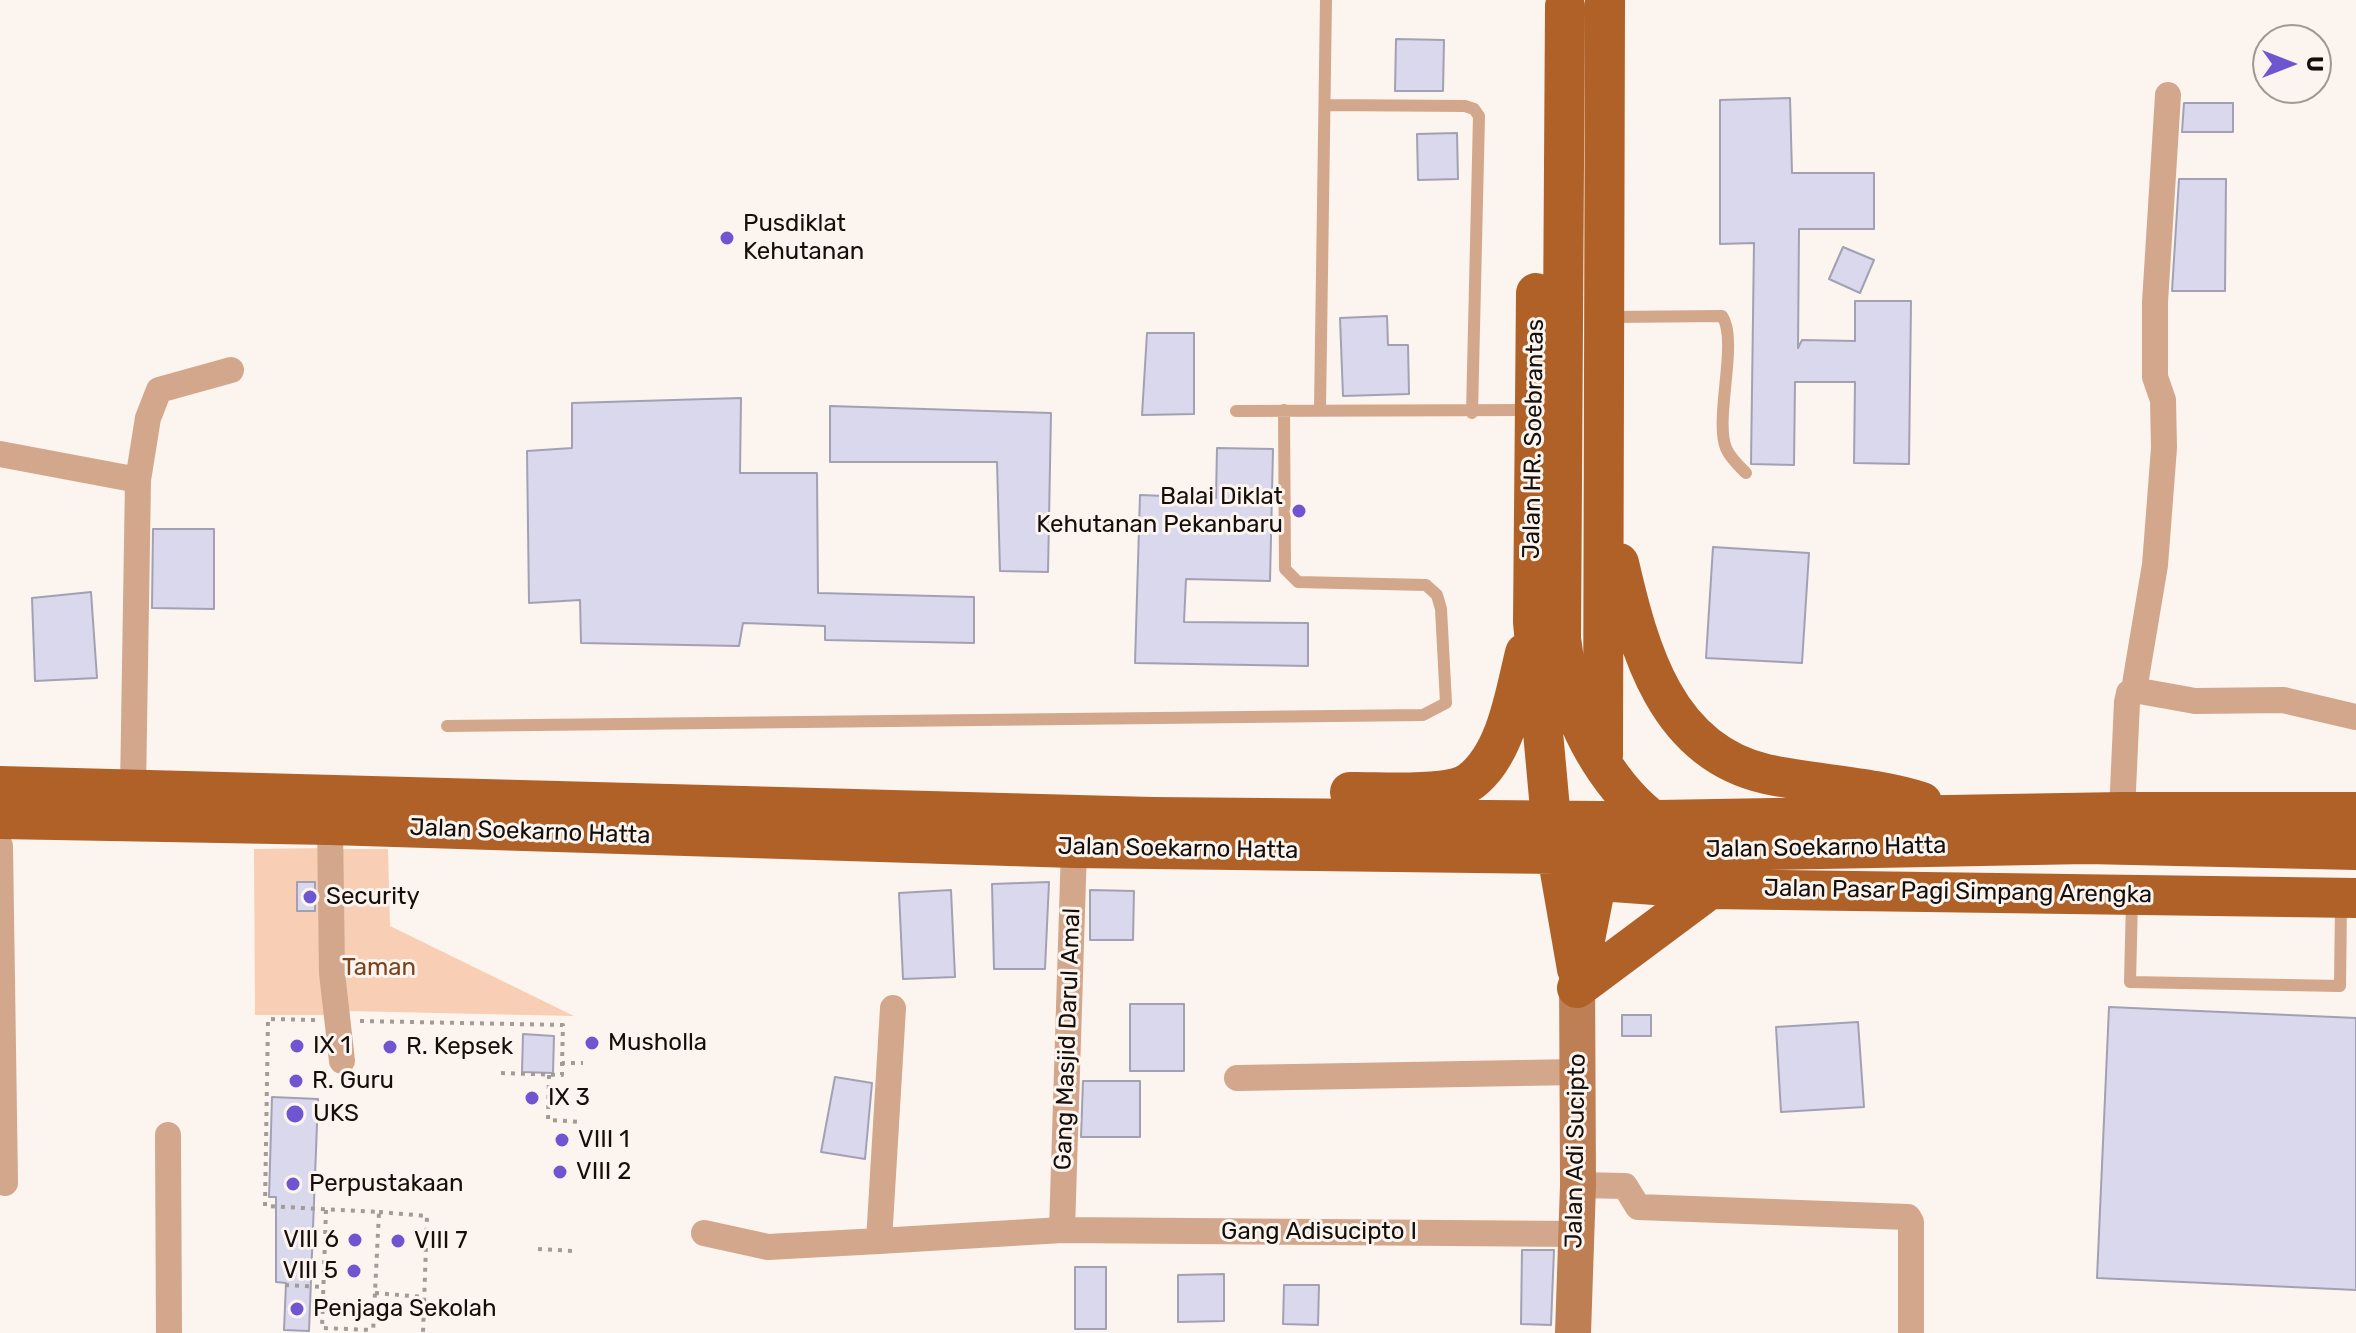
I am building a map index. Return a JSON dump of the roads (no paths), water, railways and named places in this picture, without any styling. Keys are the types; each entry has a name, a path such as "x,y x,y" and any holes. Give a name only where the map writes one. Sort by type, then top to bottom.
{"main road":[{"path":"1577,851 1603,741 1605,0"},
{"path":"1565,3 1547,630 1590,741 1623,793 1663,827 1720,855 1780,866 2262,871 2351,889"},
{"name":"Jalan HR. Soebrantas","path":"1565,3 1548,67 1541,134 1532,409 1547,630 1577,851"},
{"path":"1603,497 1636,635 1658,687 1683,726 1721,756 1764,773 1888,791 1965,815"},
{"path":"1152,817 1199,803 1267,794 1443,790 1470,782 1491,755 1547,630"},
{"name":"Jalan Soekarno Hatta","path":"0,786 133,789 475,813 1074,848 1577,851 2087,844 2356,850"},
{"name":"Jalan Soekarno Hatta","path":"0,819 330,825 475,813 1152,817 1577,851 1965,815 2356,812"},
{"name":"Jalan Pasar Pagi Simpang Arengka","path":"1577,851 1710,889 2133,895 2351,889"},
{"name":"Jalan Adi Sucipto","path":"1573,1333 1578,1185 1577,851"},
{"path":"1577,978 1710,889"}],"street":[{"path":"2134,690 2155,565 2164,448 2163,400 2155,377 2155,302 2168,95"},
{"path":"133,789 138,480 148,418 159,390 231,370"},
{"path":"0,454 138,480"},
{"path":"2122,812 2127,702 2129,693 2134,690 2195,701 2283,700 2356,717"},
{"path":"330,825 332,973 342,1061"},
{"path":"0,846 5,1183"},
{"name":"Gang Masjid Darul Amal","path":"1062,1230 1074,848"},
{"path":"879,1241 893,1008"},
{"path":"1237,1078 1577,1072"},
{"path":"168,1135 169,1333"},
{"path":"1578,1185 1625,1186 1638,1207 1908,1217 1911,1222 1911,1333"},
{"name":"Gang Adisucipto I","path":"704,1233 768,1247 1062,1230 1575,1234"}],"lane":[{"path":"1320,409 1326,0"},
{"path":"1325,105 1465,106 1474,109 1479,116 1472,413"},
{"path":"1604,317 1722,316 1725,320 1726,350 1724,438 1730,455 1746,473"},
{"path":"1236,411 1320,409 1472,413 1532,409"},
{"path":"447,726 1423,715 1438,710 1446,703 1441,609 1437,595 1426,585 1298,582 1285,569 1284,410"},
{"path":"2133,895 2130,982 2340,986 2351,889"}],"place":[{"name":"Pusdiklat Kehutanan","path":"727,238"},
{"name":"Balai Diklat Kehutanan Pekanbaru","path":"1299,511"},
{"name":"Security","path":"310,897"},
{"name":"Musholla","path":"592,1043"},
{"name":"IX 1","path":"297,1046"},
{"name":"R. Kepsek","path":"390,1047"},
{"name":"R. Guru","path":"296,1081"},
{"name":"IX 3","path":"532,1098"},
{"name":"UKS","path":"295,1114"},
{"name":"VIII 1","path":"562,1140"},
{"name":"VIII 2","path":"560,1172"},
{"name":"Perpustakaan","path":"293,1184"},
{"name":"VIII 6","path":"355,1240"},
{"name":"VIII 7","path":"398,1241"},
{"name":"VIII 5","path":"354,1271"},
{"name":"Penjaga Sekolah","path":"297,1309"}],"park label":[{"name":"Taman","path":"379,968"}]}
